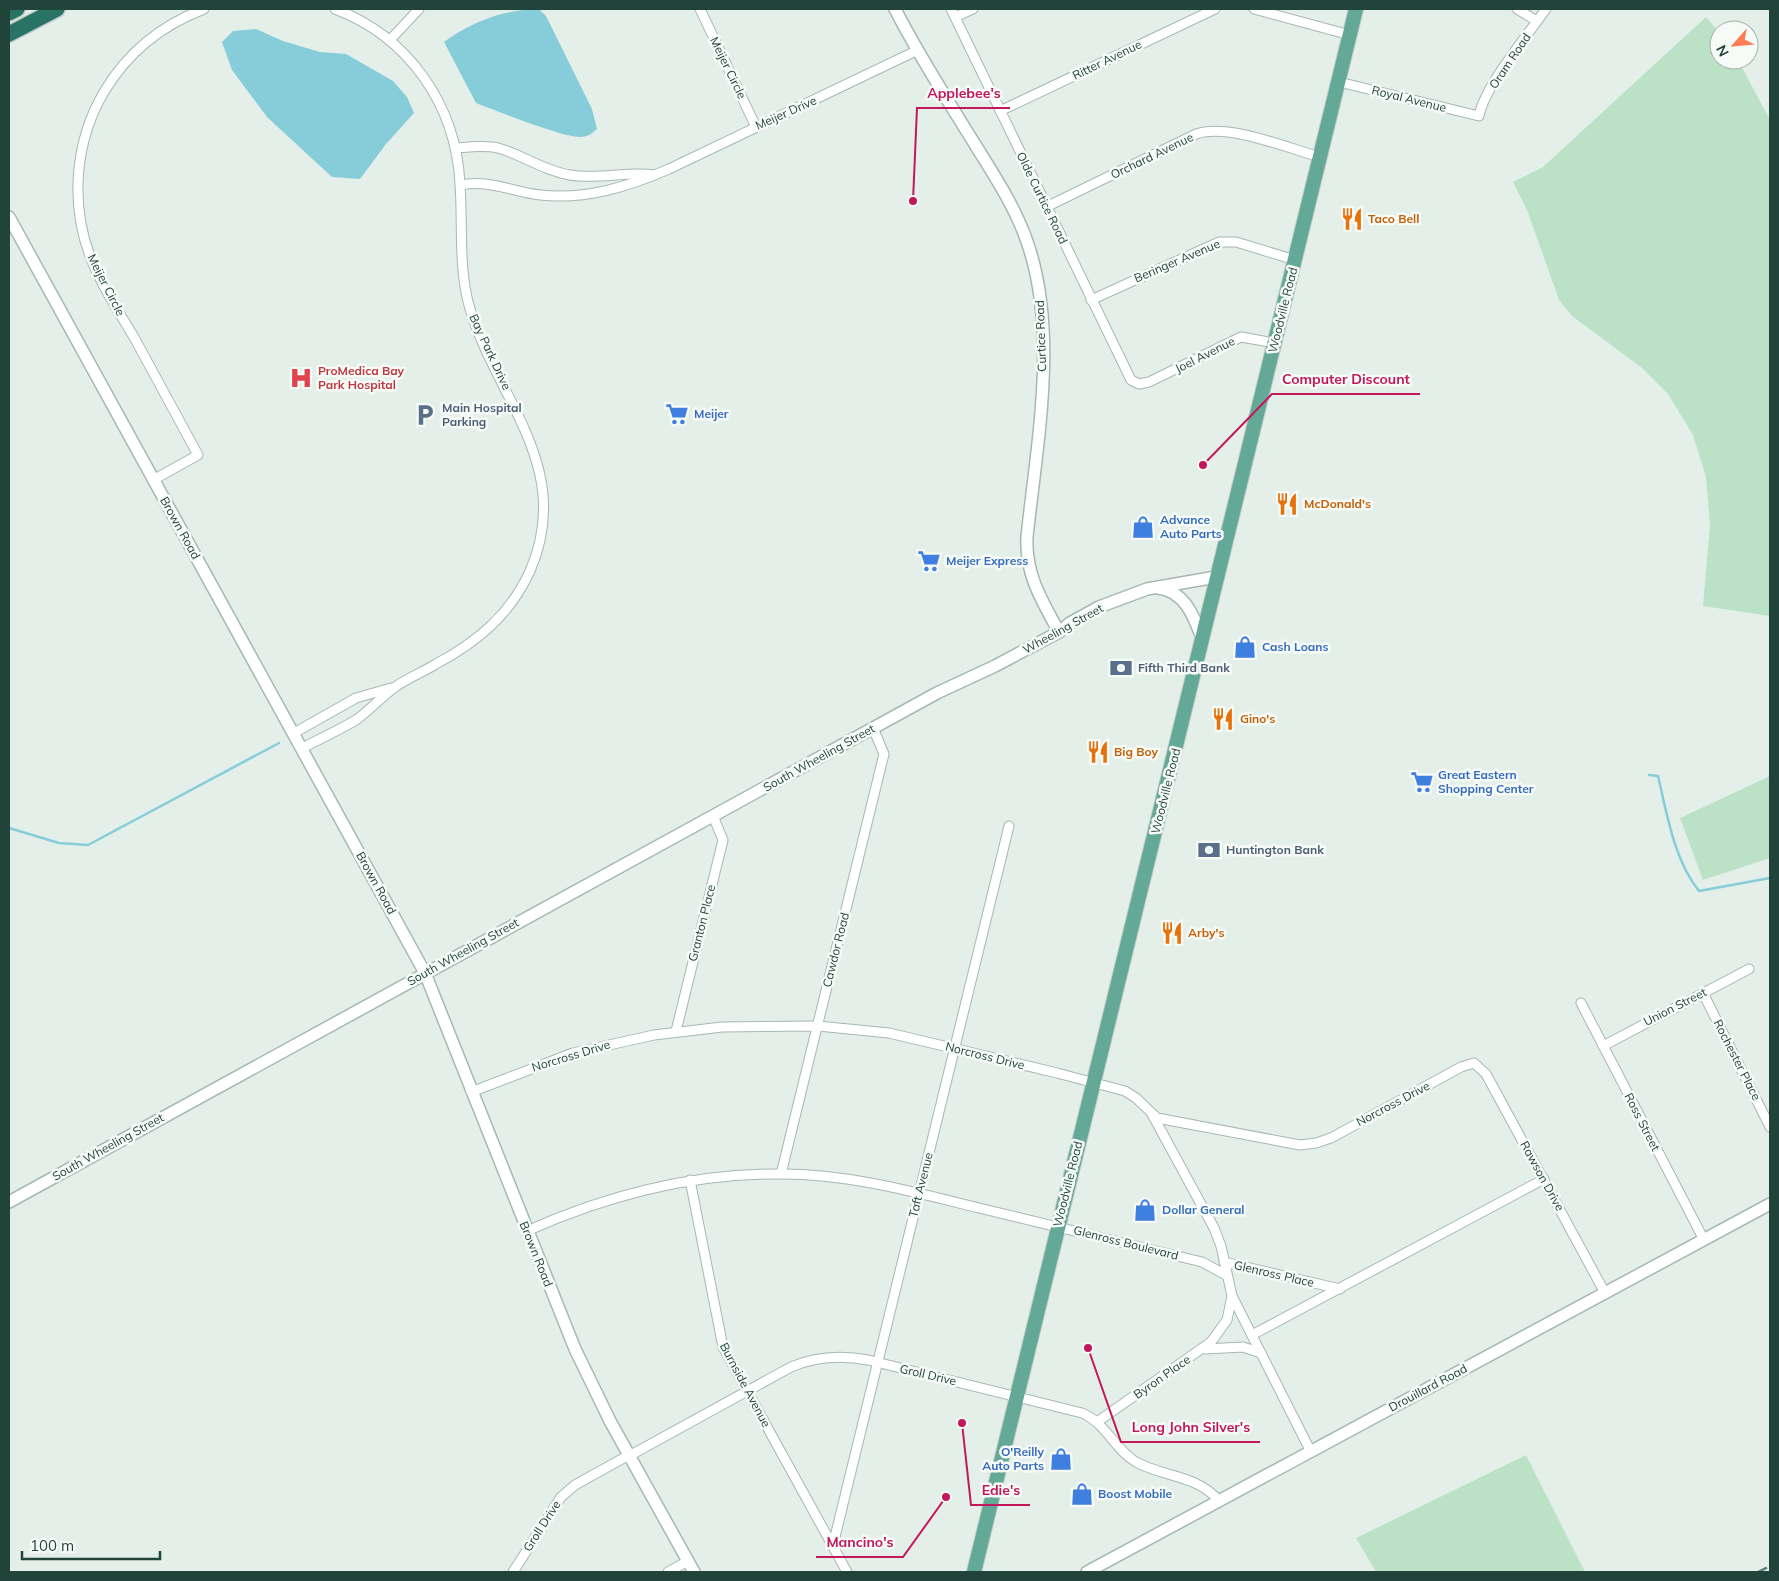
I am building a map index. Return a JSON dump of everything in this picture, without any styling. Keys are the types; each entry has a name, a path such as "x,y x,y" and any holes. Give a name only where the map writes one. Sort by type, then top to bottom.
{"highway":[{"path":"9,13 17,9"},
{"path":"9,34 57,9"}],"main road":[{"name":"Woodville Road","path":"974,1572 1356,9"}],"street":[{"name":"Meijer Circle","path":"153,480 198,455 90,256 78,208 79,169 89,125 101,97 117,72 138,49 156,34 173,23 204,9"},
{"path":"335,9 365,23 390,40 419,9"},
{"name":"Meijer Circle","path":"700,9 756,127"},
{"name":"Curtice Road","path":"895,9 1007,196 1026,236 1036,274 1043,315 1043,365 1026,551 1032,581 1059,632"},
{"path":"953,13 972,9"},
{"name":"Ritter Avenue","path":"1000,111 1215,9"},
{"path":"1254,9 1350,35"},
{"path":"1517,9 1537,21"},
{"name":"Oram Road","path":"1479,116 1482,104 1494,83 1546,9"},
{"name":"Olde Curtice Road","path":"953,13 1128,376 1136,384"},
{"name":"Bay Park Drive","path":"302,748 356,719 396,686 472,643 500,617 515,597 530,570 540,533 542,491 537,459 526,431 476,324 467,298 463,269 460,185 456,148 444,110 428,81 408,57 390,40"},
{"name":"Meijer Drive","path":"460,185 485,184 539,195 571,196 615,189 654,175 918,50"},
{"name":"Royal Avenue","path":"1339,82 1479,116"},
{"name":"Orchard Avenue","path":"1046,207 1196,134 1210,130 1228,131 1320,157"},
{"name":"Meijer Drive","path":"456,148 497,148 549,170 577,176 654,175"},
{"name":"Brown Road","path":"9,217 425,973 575,1349 629,1456 694,1572"},
{"name":"Beringer Avenue","path":"1091,300 1219,242 1236,242 1295,260"},
{"name":"Joel Avenue","path":"1136,384 1160,378 1241,337 1275,343"},
{"name":"Wheeling Street","path":"918,703 1059,632 1070,623 1099,608 1154,587 1216,577"},
{"path":"1154,587 1167,590 1185,602 1192,612 1202,638"},
{"name":"Bay Park Drive","path":"294,733 356,698 396,686"},
{"name":"South Wheeling Street","path":"9,1202 918,703"},
{"name":"Cawdor Road","path":"781,1174 884,754 873,728"},
{"name":"Granton Place","path":"676,1032 723,840 713,816"},
{"name":"Taft Avenue","path":"832,1545 1009,826"},
{"name":"Union Street","path":"1603,1046 1748,969"},
{"name":"Rochester Place","path":"1703,993 1770,1127"},
{"name":"Ross Street","path":"1581,1004 1704,1240"},
{"name":"Norcross Drive","path":"471,1092 573,1053 676,1032 752,1026 818,1026 889,1033 1094,1082 1130,1093 1152,1114 1163,1120 1300,1145 1316,1143 1339,1134 1461,1067 1474,1064"},
{"name":"Rawson Drive","path":"1474,1064 1486,1074 1605,1293"},
{"name":"Glenross Place","path":"1152,1114 1214,1228 1224,1262 1340,1289"},
{"name":"Glenross Boulevard","path":"527,1231 608,1199 648,1188 714,1177 781,1174 849,1179 919,1193 1202,1262 1226,1275"},
{"name":"Burnside Avenue","path":"690,1180 722,1342 848,1572"},
{"name":"Glenross Place","path":"1252,1335 1544,1180"},
{"name":"Drouillard Road","path":"1087,1572 1770,1204"},
{"path":"1224,1262 1232,1296 1311,1452"},
{"name":"Byron Place","path":"1097,1422 1202,1349 1221,1330 1232,1296"},
{"name":"Byron Place","path":"1202,1349 1243,1347 1261,1353"},
{"name":"Groll Drive","path":"513,1572 561,1497 575,1485 791,1367 820,1357 849,1356 1082,1413 1097,1422 1128,1457 1146,1467 1202,1485 1219,1500"},
{"path":"668,1572 688,1561"}],"green space":[{"path":"1706,17 1709,20 1709,70 1743,70 1770,120 1770,616 1703,606 1710,525 1706,477 1693,435 1668,394 1642,368 1572,316 1559,300 1527,210 1513,182 1543,167"},
{"path":"1770,776 1770,858 1703,880 1680,818"},
{"path":"1526,1455 1585,1572 1376,1572 1356,1538"}],"water":[{"path":"539,9 546,16 592,109 597,129 587,136 580,137 559,133 476,103 444,42 465,28 489,18 514,11"},
{"path":"256,29 283,41 320,52 346,54 393,81 407,97 414,113 386,144 360,179 332,177 267,117 232,70 222,42 233,31"}],"waterway":[{"path":"9,828 59,843 88,845 279,743"},
{"path":"1649,775 1658,776 1677,851 1690,879 1699,891 1770,878"}],"railway":[{"path":"1758,1572 1770,1566"}],"place":[{"name":"Applebee's","path":"913,201"},
{"name":"Taco Bell","path":"1352,219"},
{"name":"ProMedica Bay Park Hospital","path":"301,378"},
{"name":"Meijer","path":"677,414"},
{"name":"Main Hospital Parking","path":"425,415"},
{"name":"Computer Discount","path":"1203,465"},
{"name":"McDonald's","path":"1287,504"},
{"name":"Advance Auto Parts","path":"1143,527"},
{"name":"Meijer Express","path":"929,561"},
{"name":"Cash Loans","path":"1245,647"},
{"name":"Fifth Third Bank","path":"1121,668"},
{"name":"Gino's","path":"1223,719"},
{"name":"Big Boy","path":"1098,752"},
{"name":"Great Eastern Shopping Center","path":"1422,782"},
{"name":"Huntington Bank","path":"1209,850"},
{"name":"Arby's","path":"1172,933"},
{"name":"Dollar General","path":"1145,1210"},
{"name":"Long John Silver's","path":"1088,1348"},
{"name":"Edie's","path":"962,1423"},
{"name":"O'Reilly Auto Parts","path":"1061,1459"},
{"name":"Boost Mobile","path":"1082,1494"},
{"name":"Mancino's","path":"946,1497"}]}
